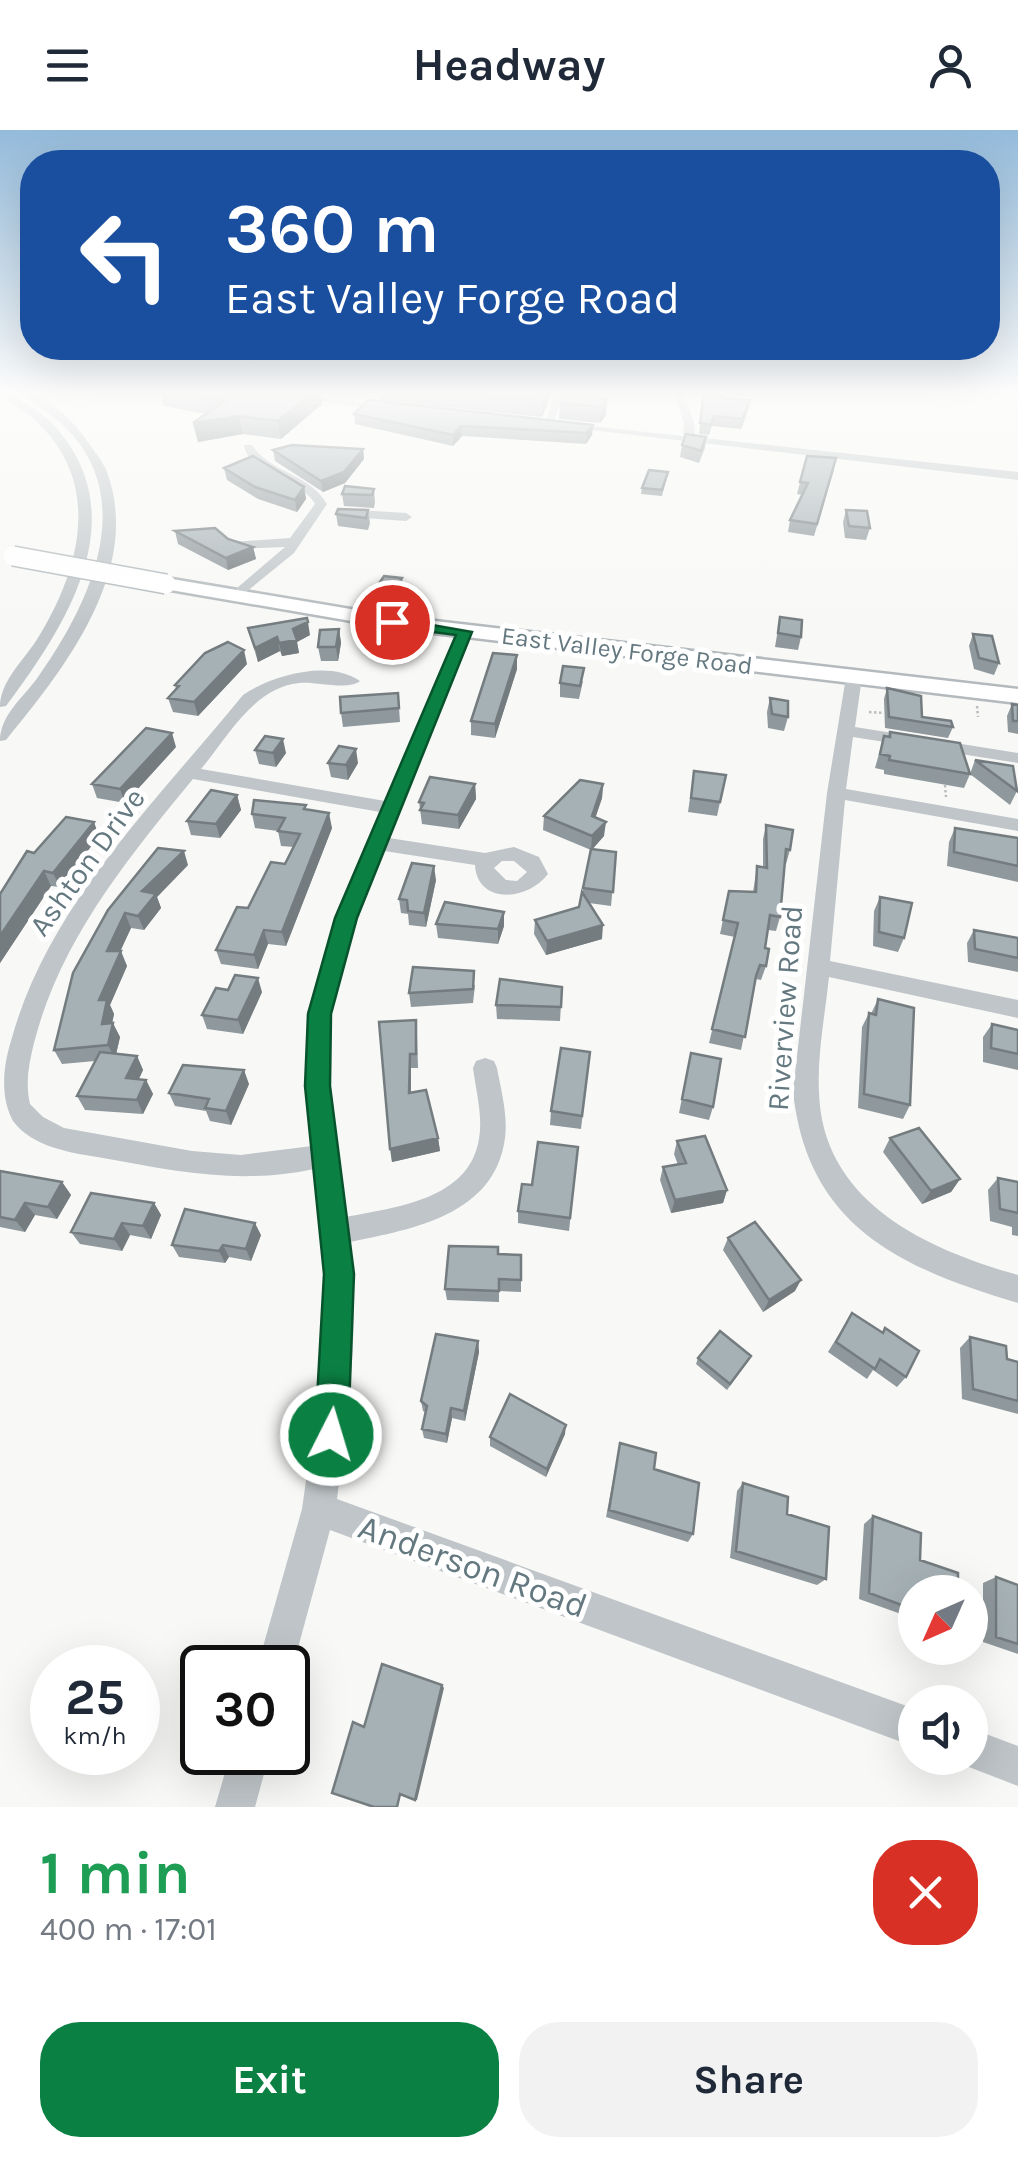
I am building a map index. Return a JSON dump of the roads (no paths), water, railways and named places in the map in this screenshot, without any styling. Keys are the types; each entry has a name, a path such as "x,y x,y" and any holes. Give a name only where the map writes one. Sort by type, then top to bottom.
{"main road":[{"name":"East Valley Forge Road","path":"6,555 235,597 465,632 1018,696"}],"street":[{"path":"0,702 59,617 82,558 86,492 79,470"},
{"path":"0,736 60,658 101,576 110,537 110,504 101,470"},
{"path":"235,597 295,542 318,512 320,500 312,488 271,470"},
{"path":"966,470 1018,476"},
{"path":"318,512 406,517"},
{"path":"238,545 295,542"},
{"name":"Anderson Road","path":"465,632 335,950 320,1014 318,1086 334,1232 339,1337 320,1509 898,1722"},
{"name":"Riverview Road","path":"854,677 836,794 806,1109 812,1140 830,1176 871,1223 911,1250 958,1271 1018,1289"},
{"name":"Ashton Drive","path":"326,1155 289,1165 225,1169 74,1142 12,1119 15,1075 31,1007 47,969 88,903 261,690 293,678 352,682"},
{"path":"846,731 1018,758"},
{"path":"191,773 390,808"},
{"path":"836,794 1018,825"},
{"path":"376,843 488,860"},
{"path":"819,967 1018,1009"},
{"path":"334,1232 415,1216 452,1199 467,1186 488,1156 492,1140 485,1068"},
{"path":"282,1645 320,1509"},
{"path":"988,1755 1018,1766"},
{"path":"235,1807 244,1775"}]}
